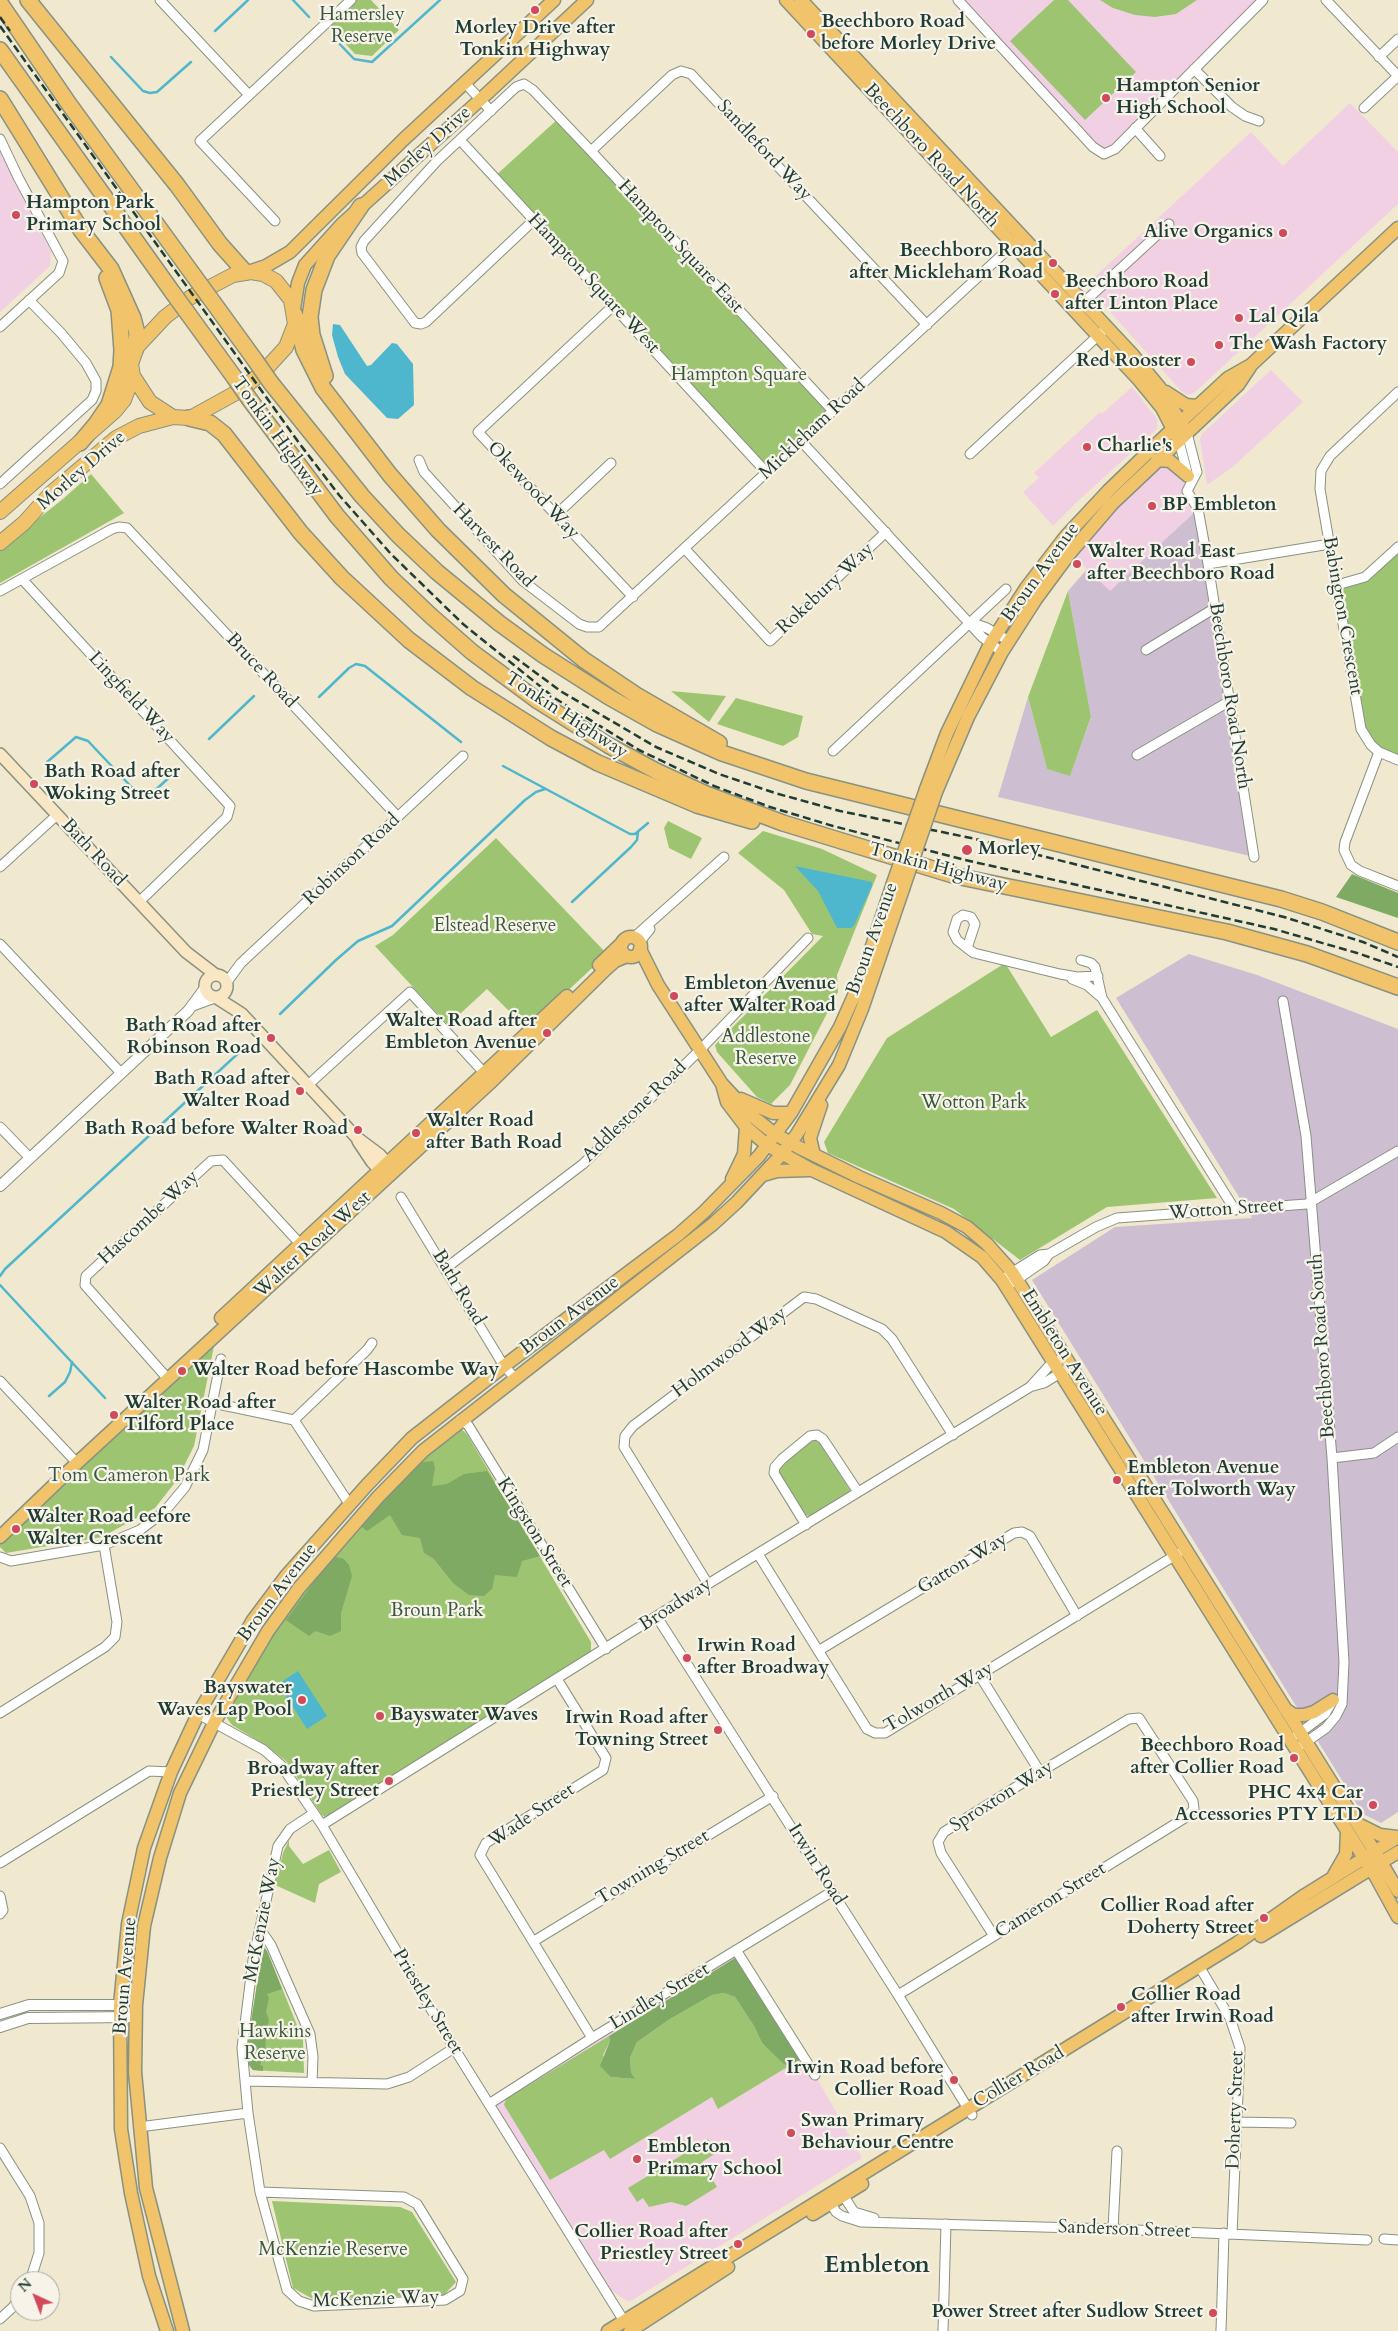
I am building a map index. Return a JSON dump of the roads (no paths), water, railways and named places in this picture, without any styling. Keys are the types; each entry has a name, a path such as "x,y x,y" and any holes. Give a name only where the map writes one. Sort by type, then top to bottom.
{"highway":[{"path":"28,0 178,185 220,244 247,272"},
{"name":"Tonkin Highway","path":"0,3 69,104 271,383 327,455 398,535 437,572 499,623 587,683 657,724 722,753 806,781 1281,899 1338,918 1398,942"},
{"name":"Tonkin Highway","path":"0,50 319,495 372,558 444,628 516,685 584,731 681,783 757,814 835,840 956,876 1259,940 1315,957 1398,987"},
{"path":"0,99 81,230 111,269 126,300 137,333 131,364 133,376 150,402 181,417 210,423 224,434 301,533 342,578 409,640 472,688 551,738 652,787 735,817 835,840"},
{"path":"350,421 320,362 312,335 310,317 312,299 319,273 332,249 361,206"},
{"path":"80,442 109,405 121,367 122,350 119,310 96,250"},
{"path":"135,350 153,328 184,302 219,281 247,272 263,274 279,283 288,295 304,350 314,372 330,398 350,421 390,475 438,530 504,595 541,627 584,660 636,695 757,765"},
{"path":"181,417 228,398 265,370 289,342 294,330 294,312"},
{"name":"Morley Drive","path":"0,512 80,442 124,400 133,376"},
{"name":"Morley Drive","path":"0,543 24,523 51,493 116,438 139,426 181,417"}],"main road":[{"name":"Morley Drive","path":"247,272 276,261 290,252 554,0"},
{"name":"Morley Drive","path":"294,312 298,283 305,265 337,229 587,0"},
{"name":"Beechboro Road North","path":"786,0 1080,306 1103,332 1180,431"},
{"name":"Beechboro Road North","path":"801,0 1018,241"},
{"path":"1180,431 1198,406 1228,378 1251,365 1398,228"},
{"name":"Beechboro Road North","path":"1103,332 1160,388 1180,431"},
{"path":"1180,431 1238,385 1251,365"},
{"path":"1160,388 1181,402 1198,406"},
{"name":"Broun Avenue","path":"931,791 1005,646 1070,553 1112,504 1158,460 1180,431"},
{"name":"Broun Avenue","path":"167,2331 149,2276 131,2193 121,2130 120,2011 128,1924 144,1848 171,1772 198,1714 253,1620 286,1576 412,1438 678,1235 725,1192 767,1145 791,1112 835,1035 860,982 897,888 931,791 947,733 994,639 1026,588 1066,536 1108,491 1180,431"},
{"path":"1158,460 1170,461 1191,479"},
{"name":"Bath Road","path":"0,754 186,952 223,980 242,1014 356,1137 362,1148 387,1170"},
{"name":"Broun Avenue","path":"183,2331 146,2188 135,2072 136,2011 144,1926 160,1858 180,1793 214,1723 268,1631 299,1588 378,1497 422,1451 713,1224 763,1175 786,1148 830,1081 862,1009 897,888"},
{"name":"Embleton Avenue","path":"632,947 722,1084 752,1116 775,1134 786,1148 812,1170 959,1239 1007,1278 1068,1361 1304,1737"},
{"name":"Walter Road West","path":"0,1525 75,1460 387,1170 632,947"},
{"name":"Bath Road","path":"186,952 205,986"},
{"name":"Robinson Road","path":"205,986 208,978 223,980 223,996 215,998"},
{"path":"205,986 208,994 215,998"},
{"name":"Bath Road","path":"215,998 242,1014"},
{"path":"814,1155 810,1138 830,1081"},
{"name":"Embleton Avenue","path":"722,1084 726,1102 746,1127 767,1145 814,1155 927,1206 966,1227 987,1244 993,1257 1002,1268 999,1272 1007,1278 1057,1368 1292,1745"},
{"path":"733,1095 773,1113 791,1112"},
{"path":"725,1192 744,1154 746,1127"},
{"path":"763,1175 777,1171 812,1170"},
{"path":"921,1220 927,1206"},
{"path":"1100,1411 1097,1420 1104,1444"},
{"name":"Walter Road West","path":"0,1537 75,1460"},
{"path":"1250,1653 1246,1660 1251,1669 1253,1684"},
{"path":"1285,1709 1294,1715 1304,1715 1314,1712 1337,1696"},
{"path":"1304,1737 1352,1827 1346,1854 1331,1879"},
{"path":"1292,1745 1352,1827 1373,1860 1393,1893 1398,1917"},
{"path":"1352,1827 1380,1835 1398,1837"},
{"path":"1373,1860 1398,1837"},
{"path":"1373,1860 1398,1852"},
{"name":"Collier Road","path":"1200,1969 1331,1879 1373,1860"},
{"name":"Collier Road","path":"627,2326 1200,1969 1349,1882 1373,1860"},
{"path":"1349,1882 1368,1884 1393,1893"},
{"name":"Collier Road","path":"608,2331 627,2326 644,2326 828,2200"}],"street":[{"path":"160,0 249,95"},
{"path":"275,221 200,141 351,0"},
{"path":"958,0 1098,152 1104,154 1115,149 1263,0"},
{"path":"1326,0 1398,76 1364,108"},
{"path":"1379,57 1398,39"},
{"path":"1194,68 1232,107 1245,116 1259,121"},
{"name":"Sandleford Way","path":"591,151 672,75 682,70 691,74 927,325"},
{"path":"465,83 491,111 437,161 364,241 361,248 362,253 415,323 421,324 426,322 534,220"},
{"name":"Hampton Square East","path":"491,111 516,87 524,84 533,90 833,411"},
{"path":"1135,128 1160,156"},
{"path":"0,140 63,261 62,268 0,327"},
{"name":"Hampton Square West","path":"460,140 767,473"},
{"path":"1080,306 1169,224"},
{"name":"Mickleham Road","path":"605,623 1018,241"},
{"path":"0,484 92,400 96,392 96,381 86,363 30,300"},
{"name":"Okewood Way","path":"613,306 478,432 633,597"},
{"path":"970,454 1103,332"},
{"name":"Babington Crescent","path":"1379,752 1371,745 1361,729 1320,489 1321,471 1330,456 1398,392"},
{"name":"Beechboro Road North","path":"1180,431 1198,472 1191,479 1187,490 1198,509 1254,857"},
{"path":"801,441 969,621 1005,646"},
{"name":"Harvest Road","path":"419,460 424,472 523,581 580,624 599,627 605,623"},
{"path":"556,515 611,464"},
{"name":"Bruce Road","path":"22,579 112,529 123,526 134,533 398,817"},
{"name":"Rokebury Way","path":"685,549 770,642 886,532"},
{"path":"1208,564 1330,544"},
{"path":"1337,585 1365,577 1398,548"},
{"path":"0,591 22,579"},
{"name":"Lingfield Way","path":"22,579 230,806 227,818 139,902"},
{"path":"833,751 969,621 1006,589"},
{"path":"1146,650 1214,608"},
{"path":"1137,755 1230,701"},
{"path":"1398,760 1379,752 1344,842 1346,858 1351,865 1360,871 1398,886"},
{"name":"Robinson Road","path":"223,980 463,756"},
{"path":"0,867 56,814"},
{"name":"Walter Road West","path":"632,947 657,919 724,857"},
{"name":"Addlestone Road","path":"446,1268 583,1164 700,1050 808,938"},
{"path":"0,944 121,1074"},
{"path":"966,948 974,953 1060,974 1077,977 1098,976"},
{"path":"1081,960 1092,963 1098,976 1102,998"},
{"path":"1060,974 1087,985 1102,998 1235,1210"},
{"name":"Robinson Road","path":"0,1186 194,1005 205,986"},
{"path":"308,1085 410,992 488,1077"},
{"name":"Robinson Road","path":"194,1005 215,998"},
{"name":"Beechboro Road South","path":"1282,1000 1306,1136 1312,1202 1332,1458 1344,1662 1337,1696"},
{"path":"0,1127 30,1158"},
{"name":"Wotton Street","path":"1007,1278 1044,1261 1049,1254 1096,1227 1117,1218 1308,1204 1398,1151"},
{"name":"Hascombe Way","path":"165,1376 85,1286 86,1276 211,1160 223,1160 303,1248"},
{"name":"Bath Road","path":"402,1197 504,1366 516,1379"},
{"name":"Holmwood Way","path":"708,1584 624,1447 625,1436 633,1426 804,1297 816,1299 882,1329 892,1339 953,1435"},
{"path":"294,1420 372,1343"},
{"path":"0,1557 11,1561 104,1545 140,1530 165,1511 185,1487 203,1450 221,1359"},
{"name":"Broadway","path":"322,1825 658,1617 708,1584 1030,1387 1044,1382 1057,1368 1068,1361"},
{"path":"0,1380 75,1460"},
{"path":"213,1403 294,1420 350,1505"},
{"name":"Kingston Street","path":"460,1420 468,1425 606,1649"},
{"path":"806,1525 774,1473 775,1467 782,1459 810,1436 817,1435 822,1439 858,1492"},
{"path":"1332,1458 1374,1453 1398,1437"},
{"name":"Gatton Way","path":"818,1651 1014,1533 1022,1532 1030,1536 1077,1616"},
{"path":"0,1713 105,1647 115,1637 117,1622 104,1545"},
{"name":"Tolworth Way","path":"758,1554 867,1729 875,1733 885,1733 1185,1549"},
{"name":"Irwin Road","path":"658,1617 833,1891 970,2112"},
{"path":"980,1676 1040,1772"},
{"name":"Wade Street","path":"557,1679 606,1758 603,1770 486,1843 480,1855 592,2038"},
{"path":"1292,1745 1304,1737 1325,1714 1337,1696"},
{"name":"Priestley Street","path":"198,1714 264,1750 281,1765 322,1825 454,2048 627,2326"},
{"name":"Sproxton Way","path":"994,1936 941,1853 938,1842 944,1832 1129,1719 1139,1718 1192,1801"},
{"path":"0,1862 149,1771 171,1772"},
{"name":"Towning Street","path":"534,1941 773,1796"},
{"name":"Cameron Street","path":"898,1995 1188,1816 1194,1809 1192,1801"},
{"name":"McKenzie Way","path":"260,2192 404,2197 417,2204 463,2280 460,2292 445,2300 314,2306 299,2301 287,2290 260,2192 248,2113 242,2048 260,1929 278,1846 290,1829 314,1813"},
{"name":"Lindley Street","path":"490,2104 592,2038 833,1891"},
{"path":"0,1896 3,1910 0,1914"},
{"path":"260,1929 271,1945 310,2034 313,2057 312,2082"},
{"path":"736,1950 815,2075"},
{"name":"Doherty Street","path":"1200,1969 1230,2018 1240,2048 1237,2122 1221,2331"},
{"path":"0,2014 29,2005 136,2011"},
{"path":"0,2027 28,2018 120,2011"},
{"path":"246,2081 387,2084 409,2077 454,2048"},
{"path":"139,2127 248,2113"},
{"path":"1237,2122 1291,2124"},
{"path":"0,2148 30,2196 39,2223 39,2253 33,2271"},
{"path":"1113,2229 1117,2151"},
{"name":"Sanderson Street","path":"841,2192 854,2212 881,2221"},
{"name":"Sanderson Street","path":"828,2200 836,2212 851,2220 872,2222 1113,2229 1367,2240"},
{"path":"943,2331 946,2224"},
{"path":"1384,2239 1398,2240"},
{"path":"0,2319 10,2310"}],"water":[{"path":"333,324 340,325 367,366 371,365 392,343 397,344 413,364 414,405 398,419 387,418 345,374 332,335"},
{"path":"795,866 872,882 872,886 854,926 851,928 837,928 818,891"},
{"name":"Bayswater Waves Lap Pool","path":"298,1671 327,1716 307,1729 278,1684"}],"waterway":[{"path":"215,31 248,0"},
{"path":"293,0 309,17"},
{"path":"334,38 354,59 372,62 440,0"},
{"path":"111,57 143,91 150,93 157,92 191,62"},
{"path":"319,697 349,668 356,664 365,666 461,742"},
{"path":"209,739 254,696"},
{"path":"46,763 76,737 88,741 138,794 152,793 172,775"},
{"path":"503,766 630,834 635,834 648,823"},
{"path":"280,1014 358,941 392,926 525,800 536,792 545,789"},
{"path":"572,902 631,847 637,840 638,832"},
{"path":"0,1276 5,1269 245,1047"},
{"path":"0,1285 105,1398"},
{"path":"49,1396 65,1382 72,1362"}],"railway":[{"path":"0,17 10,31"},
{"path":"0,26 299,443 339,495 391,554 463,624 556,699 639,750 714,786 770,807 833,826 965,860 1274,929 1398,967"},
{"path":"513,656 562,692 656,747 719,774 775,793 840,811 971,838 1284,917 1363,942 1398,957"}],"place":[{"name":"Morley Drive after Tonkin Highway","path":"535,10"},
{"name":"Beechboro Road before Morley Drive","path":"811,34"},
{"name":"Hampton Senior High School","path":"1106,98"},
{"name":"Hampton Park Primary School","path":"16,215"},
{"name":"Alive Organics","path":"1283,233"},
{"name":"Beechboro Road after Mickleham Road","path":"1053,263"},
{"name":"Beechboro Road after Linton Place","path":"1055,294"},
{"name":"Lal Qila","path":"1239,318"},
{"name":"The Wash Factory","path":"1219,345"},
{"name":"Red Rooster","path":"1191,362"},
{"name":"Charlie's","path":"1087,447"},
{"name":"BP Embleton","path":"1152,506"},
{"name":"Walter Road East after Beechboro Road","path":"1077,564"},
{"name":"Bath Road after Woking Street","path":"34,784"},
{"name":"Morley","path":"967,850"},
{"name":"Embleton Avenue after Walter Road","path":"674,996"},
{"name":"Walter Road after Embleton Avenue","path":"547,1033"},
{"name":"Bath Road after Robinson Road","path":"271,1038"},
{"name":"Bath Road after Walter Road","path":"300,1091"},
{"name":"Bath Road before Walter Road","path":"358,1130"},
{"name":"Walter Road after Bath Road","path":"416,1133"},
{"name":"Walter Road before Hascombe Way","path":"182,1371"},
{"name":"Walter Road after Tilford Place","path":"114,1415"},
{"name":"Embleton Avenue after Tolworth Way","path":"1117,1480"},
{"name":"Walter Road eefore Walter Crescent","path":"16,1529"},
{"name":"Irwin Road after Broadway","path":"687,1658"},
{"name":"Bayswater Waves Lap Pool","path":"302,1700"},
{"name":"Bayswater Waves","path":"380,1716"},
{"name":"Irwin Road after Towning Street","path":"718,1730"},
{"name":"Beechboro Road after Collier Road","path":"1294,1758"},
{"name":"Broadway after Priestley Street","path":"389,1781"},
{"name":"PHC 4x4 Car Accessories PTY LTD","path":"1373,1805"},
{"name":"Collier Road after Doherty Street","path":"1264,1918"},
{"name":"Collier Road after Irwin Road","path":"1121,2007"},
{"name":"Irwin Road before Collier Road","path":"954,2080"},
{"name":"Swan Primary Behaviour Centre","path":"791,2133"},
{"name":"Embleton Primary School","path":"637,2159"},
{"name":"Collier Road after Priestley Street","path":"738,2244"},
{"name":"Power Street after Sudlow Street","path":"1213,2313"}],"district":[{"name":"Embleton","path":"877,2266"}],"park label":[{"name":"Hamersley Reserve","path":"362,27"},
{"name":"Hampton Square","path":"739,376"},
{"name":"Elstead Reserve","path":"495,927"},
{"name":"Addlestone Reserve","path":"766,1049"},
{"name":"Wotton Park","path":"974,1104"},
{"name":"Tom Cameron Park","path":"129,1477"},
{"name":"Broun Park","path":"437,1612"},
{"name":"Hawkins Reserve","path":"275,2044"},
{"name":"McKenzie Reserve","path":"333,2251"}]}
